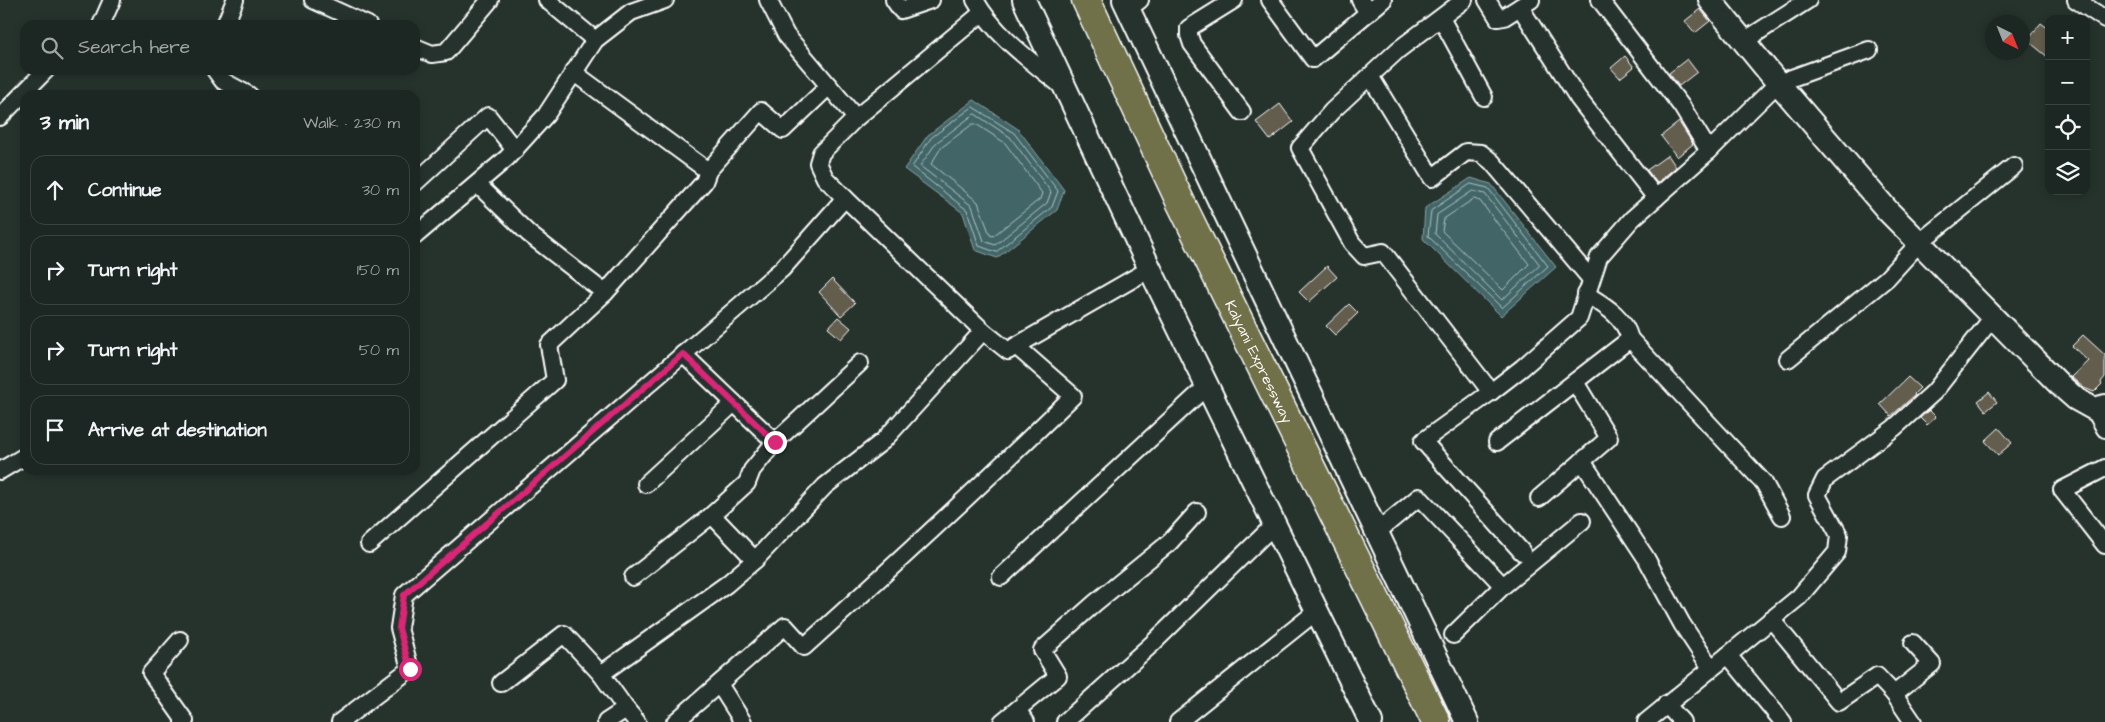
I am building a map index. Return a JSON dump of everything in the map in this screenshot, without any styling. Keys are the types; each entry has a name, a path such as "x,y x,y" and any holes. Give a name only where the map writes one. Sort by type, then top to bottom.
{"highway":[{"name":"Kalyani Expressway","path":"1086,0 1180,201 1436,722"}],"street":[{"path":"104,20 112,0"},
{"path":"227,20 235,0"},
{"path":"313,0 357,20"},
{"path":"547,0 595,40"},
{"path":"420,232 515,150 546,115 595,40 631,12 665,0"},
{"path":"768,0 786,34 856,118"},
{"path":"894,0 900,10 931,0"},
{"path":"1024,0 1150,269 1371,722"},
{"path":"1234,0 1189,28 1189,36 1192,44 1242,112"},
{"path":"1270,0 1313,59 1364,6 1383,0"},
{"path":"1464,0 1398,50 1332,111 1300,148 1352,242 1364,256 1383,252 1491,392"},
{"path":"1487,0 1498,18 1504,17 1526,3 1578,98 1656,198"},
{"path":"1600,0 1682,107 1709,152"},
{"path":"1710,0 1778,83 1888,211 1994,316 2058,384 2076,399 2101,414"},
{"path":"1744,42 1808,0"},
{"path":"2076,0 2105,19"},
{"path":"420,49 432,54 446,52 487,1"},
{"path":"1131,3 1467,722"},
{"path":"1064,88 1006,41 978,7 856,118 822,153 818,163 825,178 845,198 983,331 1008,351 1150,269"},
{"path":"1441,18 1484,97"},
{"path":"1522,552 1423,441 1522,368 1578,318 1598,257 1632,219 1709,152 1778,83 1869,50"},
{"path":"574,72 708,171"},
{"path":"26,90 41,75"},
{"path":"219,75 223,80 240,90"},
{"path":"1370,76 1432,178 1466,152 1481,153 1499,169 1588,286 1627,328 1630,340 1764,483 1782,516"},
{"path":"369,544 555,380 549,345 605,293 704,182 708,171 761,111 783,130 829,86"},
{"path":"0,117 20,97"},
{"path":"420,178 488,116 515,150"},
{"path":"1788,359 1887,278 1920,242 2014,166"},
{"path":"477,184 529,234 605,293"},
{"path":"340,722 410,669 399,628 404,595 782,269 845,198"},
{"path":"1646,722 1799,597 1836,552 1839,535 1817,495 1825,479 1894,428 1934,392 1994,316"},
{"path":"601,674 727,584 755,560 825,486 883,441 983,331"},
{"path":"1497,442 1630,340"},
{"path":"676,722 785,626 804,647 908,554 1073,396 1016,346"},
{"path":"683,354 775,442"},
{"path":"633,576 712,515 747,483 752,470 775,442 860,363"},
{"path":"1539,498 1608,438 1575,382"},
{"path":"1001,577 1207,386"},
{"path":"646,484 734,403"},
{"path":"0,471 20,459"},
{"path":"1582,461 1646,558 1682,624 1711,668"},
{"path":"2105,468 2062,490 2105,545"},
{"path":"1377,532 1419,498 1503,586"},
{"path":"1002,722 1022,716 1058,676 1042,650 1095,603 1170,542 1197,512"},
{"path":"712,515 755,560"},
{"path":"1453,635 1503,586 1582,521"},
{"path":"1065,722 1153,643 1274,525"},
{"path":"1178,722 1318,611"},
{"path":"1771,619 1839,702 1876,676 1894,694 1913,722"},
{"path":"501,682 564,634 601,674 637,722"},
{"path":"180,640 151,673 185,721 183,722"},
{"path":"1894,694 1932,664 1913,643"},
{"path":"1728,655 1783,722"},
{"path":"719,684 743,722"},
{"path":"1666,704 1682,722"},
{"path":"606,722 626,709"}],"water":[{"path":"974,100 1018,129 1064,190 1057,210 997,258 975,250 963,213 904,169 928,135"},
{"path":"1471,178 1491,184 1556,267 1501,316 1423,239 1425,208"}],"building":[{"path":"1700,9 1710,21 1695,33 1685,21"},
{"path":"2041,23 2045,26 2045,55 2030,42 2030,36"},
{"path":"1625,56 1634,67 1620,78 1611,68"},
{"path":"1687,59 1697,72 1679,86 1669,73"},
{"path":"1280,104 1293,122 1270,140 1256,122"},
{"path":"1679,122 1693,144 1677,157 1661,136"},
{"path":"1668,155 1676,167 1657,183 1647,170"},
{"path":"1327,266 1337,277 1309,302 1299,292"},
{"path":"832,279 855,303 841,316 819,292"},
{"path":"1349,304 1358,313 1335,335 1326,326"},
{"path":"838,317 851,328 841,339 828,328"},
{"path":"2083,335 2105,355 2105,377 2101,382 2102,384 2094,392 2084,388 2071,377 2088,361 2072,346"},
{"path":"1908,377 1920,388 1915,395 1891,416 1880,404"},
{"path":"1989,392 1997,402 1986,411 1978,401"},
{"path":"1929,410 1936,417 1927,425 1920,418"},
{"path":"1999,428 2012,443 1998,455 1985,441"}],"route":[{"path":"410,669 399,628 404,595 683,354 775,442"}]}
